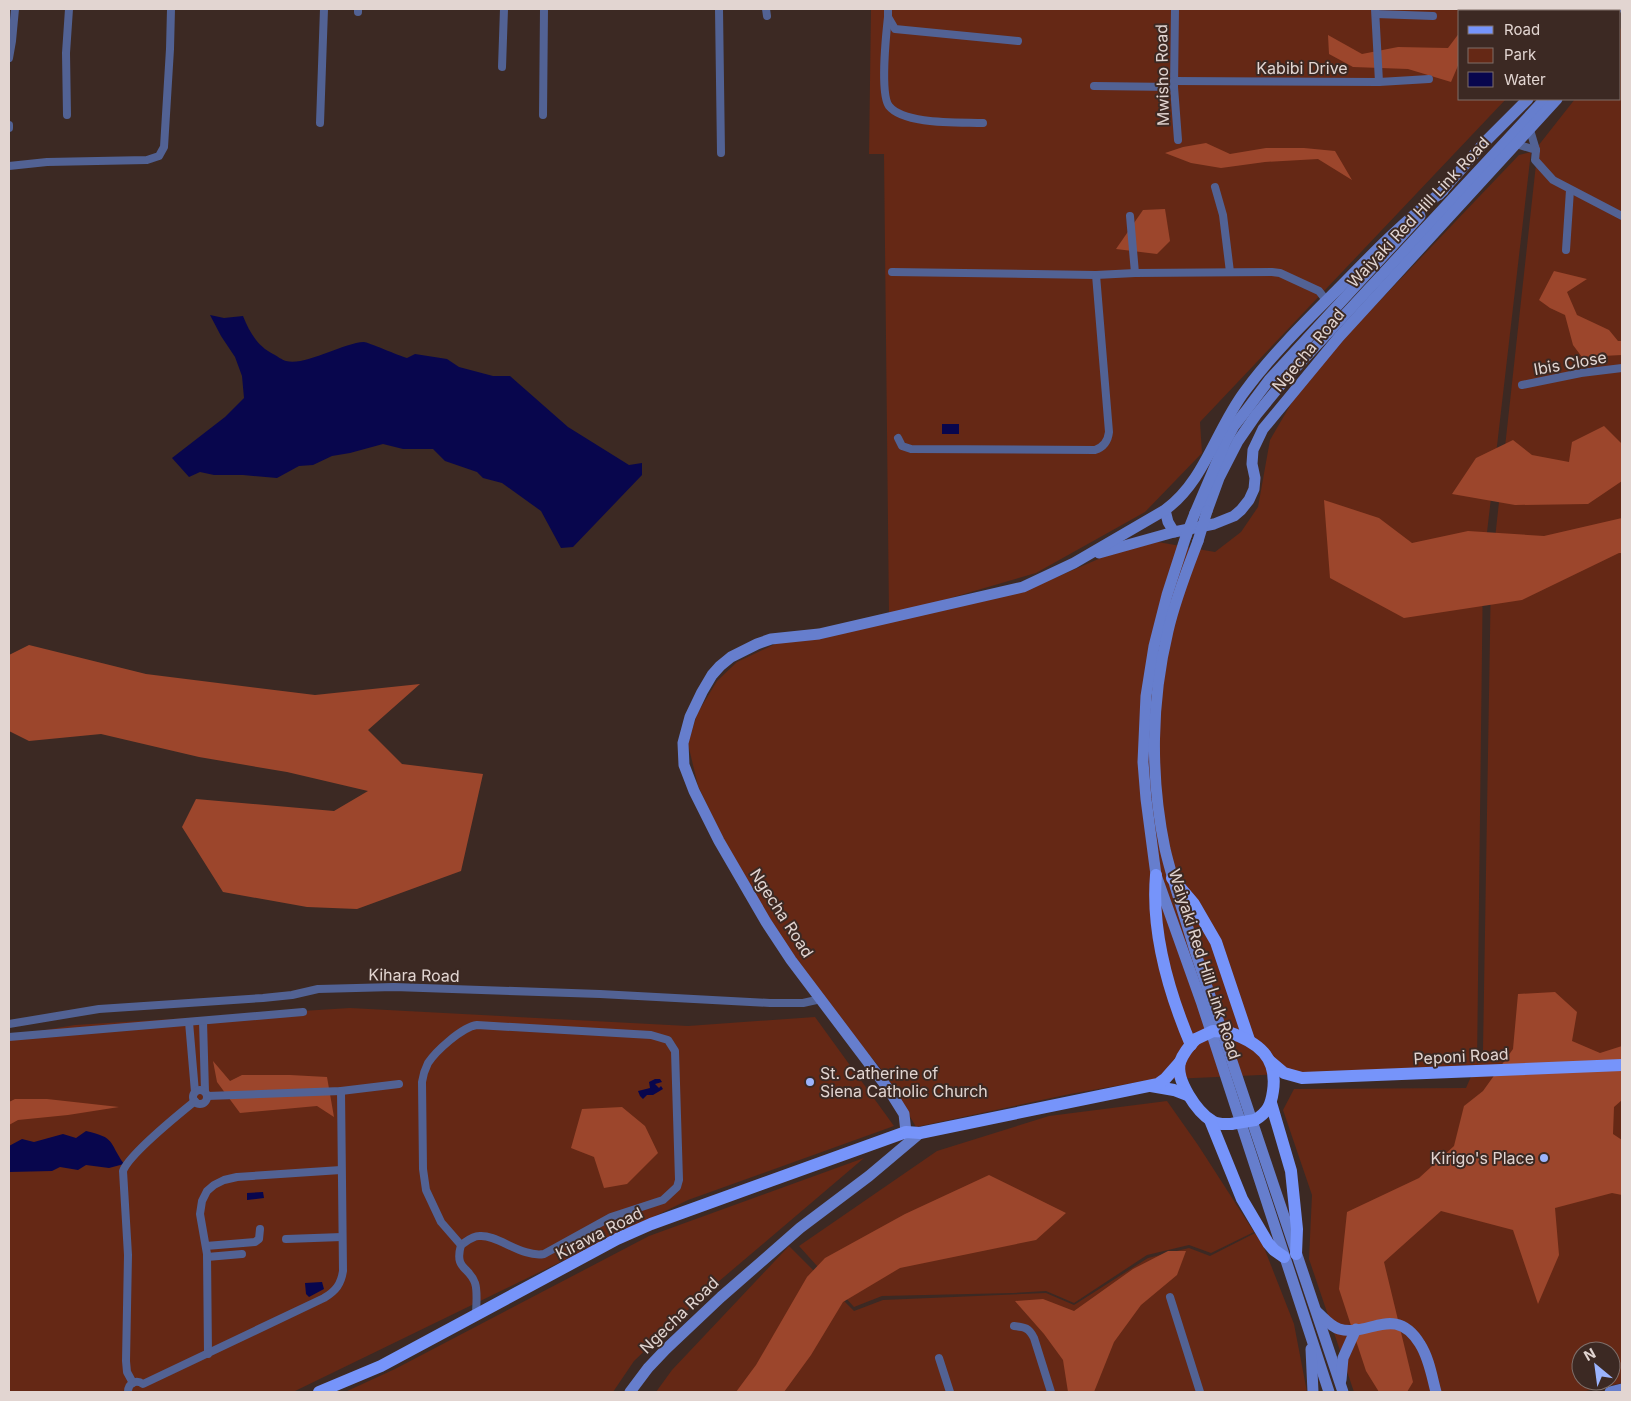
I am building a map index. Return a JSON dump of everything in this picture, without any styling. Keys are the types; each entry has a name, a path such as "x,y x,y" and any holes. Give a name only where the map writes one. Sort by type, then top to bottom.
{"main road":[{"name":"Waiyaki Red Hill Link Road","path":"1329,1392 1310,1334 1290,1255 1172,878 1160,816 1154,729 1156,703 1168,631 1178,595 1207,511 1228,459 1250,413 1269,380 1484,144 1527,100"},
{"name":"Waiyaki Red Hill Link Road","path":"1342,1391 1316,1311 1290,1255 1156,875 1143,762 1146,696 1154,646 1167,595 1186,536 1234,426 1288,376 1436,224 1544,100"},
{"name":"Ngecha Road","path":"1074,563 1124,545 1224,521 1234,516 1245,505 1252,494 1255,478 1252,464 1253,450 1263,429 1338,337 1436,224 1530,130 1556,100"},
{"name":"Ngecha Road","path":"906,1132 904,1114 890,1090 791,960 753,903 697,797 684,765 683,743 690,717 702,692 720,666 732,657 757,644 771,639 819,634 1004,592 1041,580 1165,510 1190,485 1212,448 1227,417 1270,359 1401,225 1443,191"},
{"path":"1165,510 1168,522 1174,532"},
{"path":"1156,875 1155,905 1165,966 1194,1042"},
{"path":"1172,878 1194,904 1216,942 1249,1040"},
{"path":"906,1132 920,1133 1158,1084 1180,1062 1194,1042 1213,1031 1228,1032 1249,1040 1271,1062 1274,1076 1272,1098 1267,1112 1255,1120 1218,1124 1210,1120"},
{"path":"1180,1062 1181,1079 1187,1095 1210,1120 1242,1199 1268,1243 1274,1250 1290,1255 1297,1229 1291,1171 1272,1098"},
{"name":"Peponi Road","path":"1271,1062 1284,1073 1302,1078"},
{"name":"Peponi Road","path":"1272,1098 1290,1082 1302,1078 1622,1065"},
{"path":"1150,1086 1174,1090 1187,1095"},
{"name":"Kirawa Road","path":"320,1392 381,1366 617,1239 651,1224 906,1132"},
{"name":"Ngecha Road","path":"630,1392 648,1368 670,1344 737,1283 800,1228 869,1176 920,1133"},
{"path":"1316,1311 1340,1329 1356,1329 1383,1323 1396,1324 1406,1329 1421,1344 1436,1392"},
{"path":"1342,1391 1344,1358 1356,1329"},
{"path":"1310,1334 1313,1392"},
{"path":"1610,1392 1622,1389"}],"street":[{"path":"9,58 15,9"},
{"path":"67,115 66,53 69,9"},
{"path":"9,166 48,162 147,160 159,156 164,147 171,9"},
{"path":"320,123 324,9"},
{"path":"502,67 504,9"},
{"path":"543,115 544,9"},
{"path":"719,9 721,153"},
{"path":"888,9 884,67 886,98 889,106 902,115 914,118 983,123"},
{"name":"Mwisho Road","path":"1175,9 1174,84 1178,140"},
{"path":"1379,82 1375,11 1433,16"},
{"path":"888,17 895,28 1018,41"},
{"name":"Kabibi Drive","path":"1094,86 1379,82 1429,79"},
{"path":"1530,130 1536,150 1535,160 1553,180 1622,216"},
{"path":"1516,144 1536,150"},
{"path":"1215,187 1223,215 1230,272"},
{"path":"1566,250 1570,190"},
{"path":"1130,216 1135,273"},
{"path":"892,272 1096,275 1272,272 1280,273 1318,291 1326,300"},
{"path":"898,438 902,446 911,449 1095,450 1100,448 1106,442 1110,432 1096,275"},
{"name":"Ibis Close","path":"1522,385 1581,372 1622,368"},
{"name":"Kihara Road","path":"9,1024 99,1008 263,998 292,995 318,989 337,988 394,987 502,990 770,1003 802,1003 821,998"},
{"path":"9,1037 303,1012"},
{"path":"195,1101 199,1104 206,1100 203,1021"},
{"path":"189,1022 196,1092 195,1101"},
{"path":"461,1245 441,1222 430,1200 424,1180 422,1084 426,1068 432,1058 464,1029 477,1025 651,1035 668,1040 675,1051 679,1180 677,1187 663,1200 611,1217 544,1254 532,1255 484,1236 475,1236 461,1245 459,1256 462,1267 476,1285 476,1315"},
{"path":"196,1092 201,1090 206,1094 341,1091 399,1084"},
{"path":"128,1392 129,1386 133,1383 140,1382 145,1388 208,1354 331,1294 339,1285 342,1276 341,1091"},
{"path":"133,1383 128,1376 127,1367 128,1255 123,1171 129,1160 195,1101"},
{"path":"208,1354 207,1257 200,1214 202,1201 207,1191 224,1180 237,1177 342,1170"},
{"path":"206,1246 258,1241 260,1229"},
{"path":"286,1239 342,1237"},
{"path":"207,1257 242,1254"},
{"path":"1170,1297 1200,1392"},
{"path":"1014,1326 1025,1327 1034,1338 1051,1392"},
{"path":"939,1358 950,1392"}],"green space":[{"path":"871,9 1573,9 1458,10 1458,100 1505,100 1200,422 1202,453 1145,512 1036,573 889,616 884,154 869,154"},
{"path":"1622,24 1622,1383 1621,1341 1571,1341 1571,1391 1586,1391 1354,1392 1309,1259 1312,1195 1283,1110 1294,1089 1466,1088 1476,1065 1150,1080 1070,1094 916,1127 886,1075 842,1022 787,950 731,855 698,786 688,744 697,714 717,681 737,662 775,644 1022,592 1110,554 1158,542 1215,552 1241,532 1258,507 1270,440 1295,397 1325,358 1519,155 1531,152 1483,567 1477,1064 1483,1050 1491,575 1538,146 1574,100 1621,100"},
{"path":"350,1008 688,1026 815,1017 894,1126 688,1200 293,1392 9,1392 9,1036 75,1025"},
{"path":"1167,1101 1254,1232 1211,1253 1189,1245 1147,1255 1074,1303 1046,1291 882,1296 854,1307 799,1246 937,1151 1049,1116"},
{"path":"864,1158 711,1288 634,1361 613,1392 345,1392 395,1369 649,1236"},
{"path":"1255,1233 1263,1245 1294,1324 1307,1392 656,1392 672,1370 789,1246 854,1311 883,1300 1046,1293 1074,1305 1148,1258 1189,1248 1210,1256"}],"shaded area":[{"path":"1328,35 1362,54 1398,47 1448,48 1458,35 1458,66 1451,82 1408,69 1353,67 1329,54"},
{"path":"1206,143 1230,154 1266,148 1304,148 1335,151 1352,180 1318,159 1265,162 1221,168 1191,163 1165,153 1183,147"},
{"path":"1165,209 1170,241 1157,254 1116,249 1143,210"},
{"path":"1554,271 1587,279 1567,292 1577,315 1609,330 1618,341 1622,341 1622,355 1582,357 1573,345 1565,315 1539,300"},
{"path":"1604,426 1622,444 1622,481 1588,504 1515,505 1452,494 1476,458 1513,440 1532,455 1569,462 1572,442"},
{"path":"1324,500 1379,518 1412,543 1468,531 1544,536 1622,518 1622,553 1522,600 1404,618 1330,578"},
{"path":"29,645 146,674 315,695 420,684 368,730 402,764 483,774 461,871 357,909 307,907 223,892 182,827 196,799 334,811 368,791 287,772 199,757 101,734 29,741 9,731 9,655"},
{"path":"1555,992 1577,1012 1572,1041 1600,1053 1622,1046 1622,1100 1614,1107 1613,1134 1622,1140 1622,1195 1612,1193 1555,1208 1559,1255 1538,1304 1513,1230 1441,1211 1384,1262 1413,1382 1407,1392 1379,1392 1366,1371 1339,1289 1347,1212 1419,1178 1454,1146 1464,1106 1483,1091 1513,1049 1518,994"},
{"path":"213,1061 230,1081 242,1075 327,1077 334,1117 317,1106 240,1113 217,1082"},
{"path":"15,1099 47,1099 119,1107 18,1120 9,1125 9,1102"},
{"path":"622,1107 645,1126 658,1153 627,1184 604,1188 594,1157 571,1148 582,1109"},
{"path":"989,1175 1066,1213 1036,1240 900,1268 843,1302 811,1355 784,1392 736,1392 756,1365 807,1277 825,1258 905,1214"},
{"path":"1168,1251 1186,1251 1177,1275 1141,1305 1114,1342 1094,1392 1068,1392 1063,1360 1044,1334 1015,1301 1043,1299 1074,1311 1133,1269"}],"water":[{"path":"210,315 224,318 243,316 251,333 262,347 286,361 304,360 355,343 364,342 407,358 415,354 447,359 459,367 493,376 510,376 568,427 629,465 642,463 642,475 573,547 561,548 541,511 502,483 483,478 477,472 445,461 433,449 403,449 383,444 332,456 313,465 299,466 277,478 214,475 200,472 189,477 172,458 225,417 244,398 242,376 235,357"},
{"path":"942,424 959,424 959,434 942,434"},
{"path":"660,1079 662,1082 655,1084 663,1089 653,1095 647,1095 643,1099 638,1091 650,1088 649,1082"},
{"path":"86,1131 107,1138 124,1164 109,1168 86,1165 78,1170 60,1167 52,1171 9,1172 9,1146 22,1139 34,1142 63,1134 76,1138"},
{"path":"263,1192 264,1198 247,1200 247,1193"},
{"path":"322,1282 324,1289 309,1297 306,1294 305,1283"}],"place":[{"name":"St. Catherine of Siena Catholic Church","path":"810,1082"},
{"name":"Kirigo's Place","path":"1544,1158"}]}
